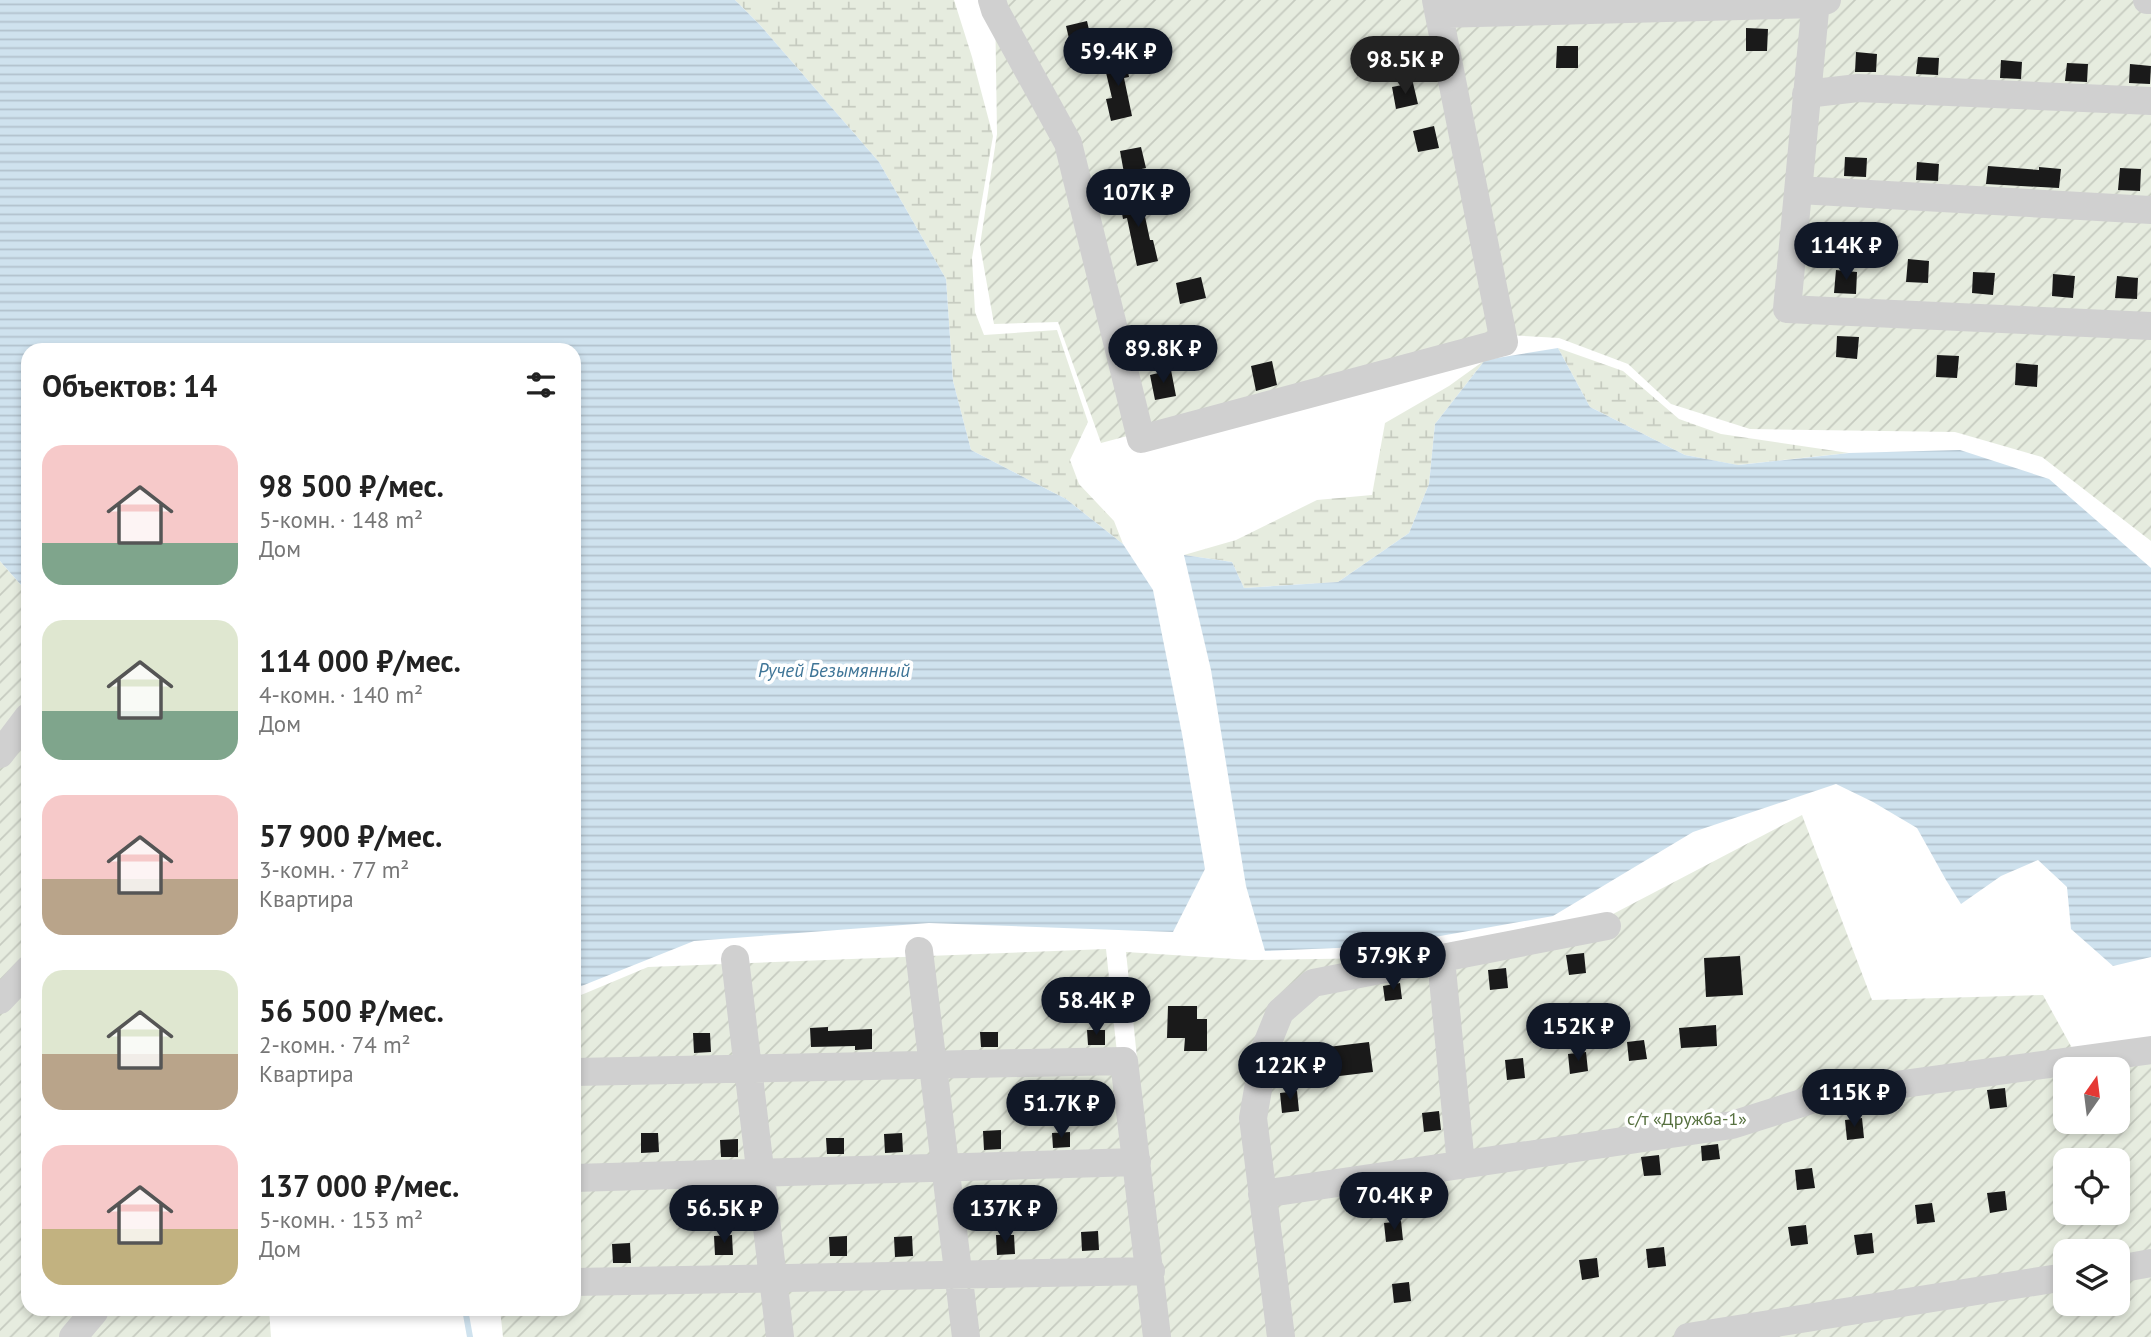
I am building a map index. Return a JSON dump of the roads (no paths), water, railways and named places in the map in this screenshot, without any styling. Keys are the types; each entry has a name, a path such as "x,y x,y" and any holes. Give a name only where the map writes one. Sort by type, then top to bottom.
{"lane":[{"path":"992,0 1068,143 1141,439 1504,342 1438,7 1820,1 1806,94 1787,309 2151,326"},
{"path":"1806,94 1858,88 2151,101"},
{"path":"1799,190 2151,210"},
{"path":"0,754 21,726"},
{"path":"1281,1337 1252,1118 1265,1049 1280,1012 1313,983 1607,926"},
{"path":"919,951 966,1337"},
{"path":"735,959 780,1337"},
{"path":"1441,959 1461,1165"},
{"path":"0,1000 21,978"},
{"path":"1262,1194 1732,1125 1830,1094 2151,1050"},
{"path":"581,1072 1124,1061 1157,1337"},
{"path":"581,1178 1137,1162"},
{"path":"2130,1267 2151,1264"},
{"path":"581,1282 1151,1271"},
{"path":"1688,1337 2053,1279"},
{"path":"73,1337 91,1316"}],"water":[{"name":"Ручей Безымянный","path":"0,0 735,0 879,162 946,279 953,381 971,450 1066,499 1123,544 1153,590 1182,734 1205,869 1173,932 929,923 694,941 581,986 581,343 21,343 21,585 0,561"},
{"path":"1558,348 1590,407 1685,455 1738,465 1849,453 1960,450 2049,479 2151,568 2151,957 2113,966 2071,929 2067,887 2038,860 2001,876 1961,904 1917,828 1836,784 1693,832 1553,916 1384,946 1265,951 1246,886 1211,670 1184,555 1232,562 1244,588 1338,582 1409,533 1429,484 1435,424 1485,360"}],"waterway":[{"path":"466,1316 470,1337"}],"park label":[{"name":"с/т «Дружба-1»","path":"1687,1119"}]}
